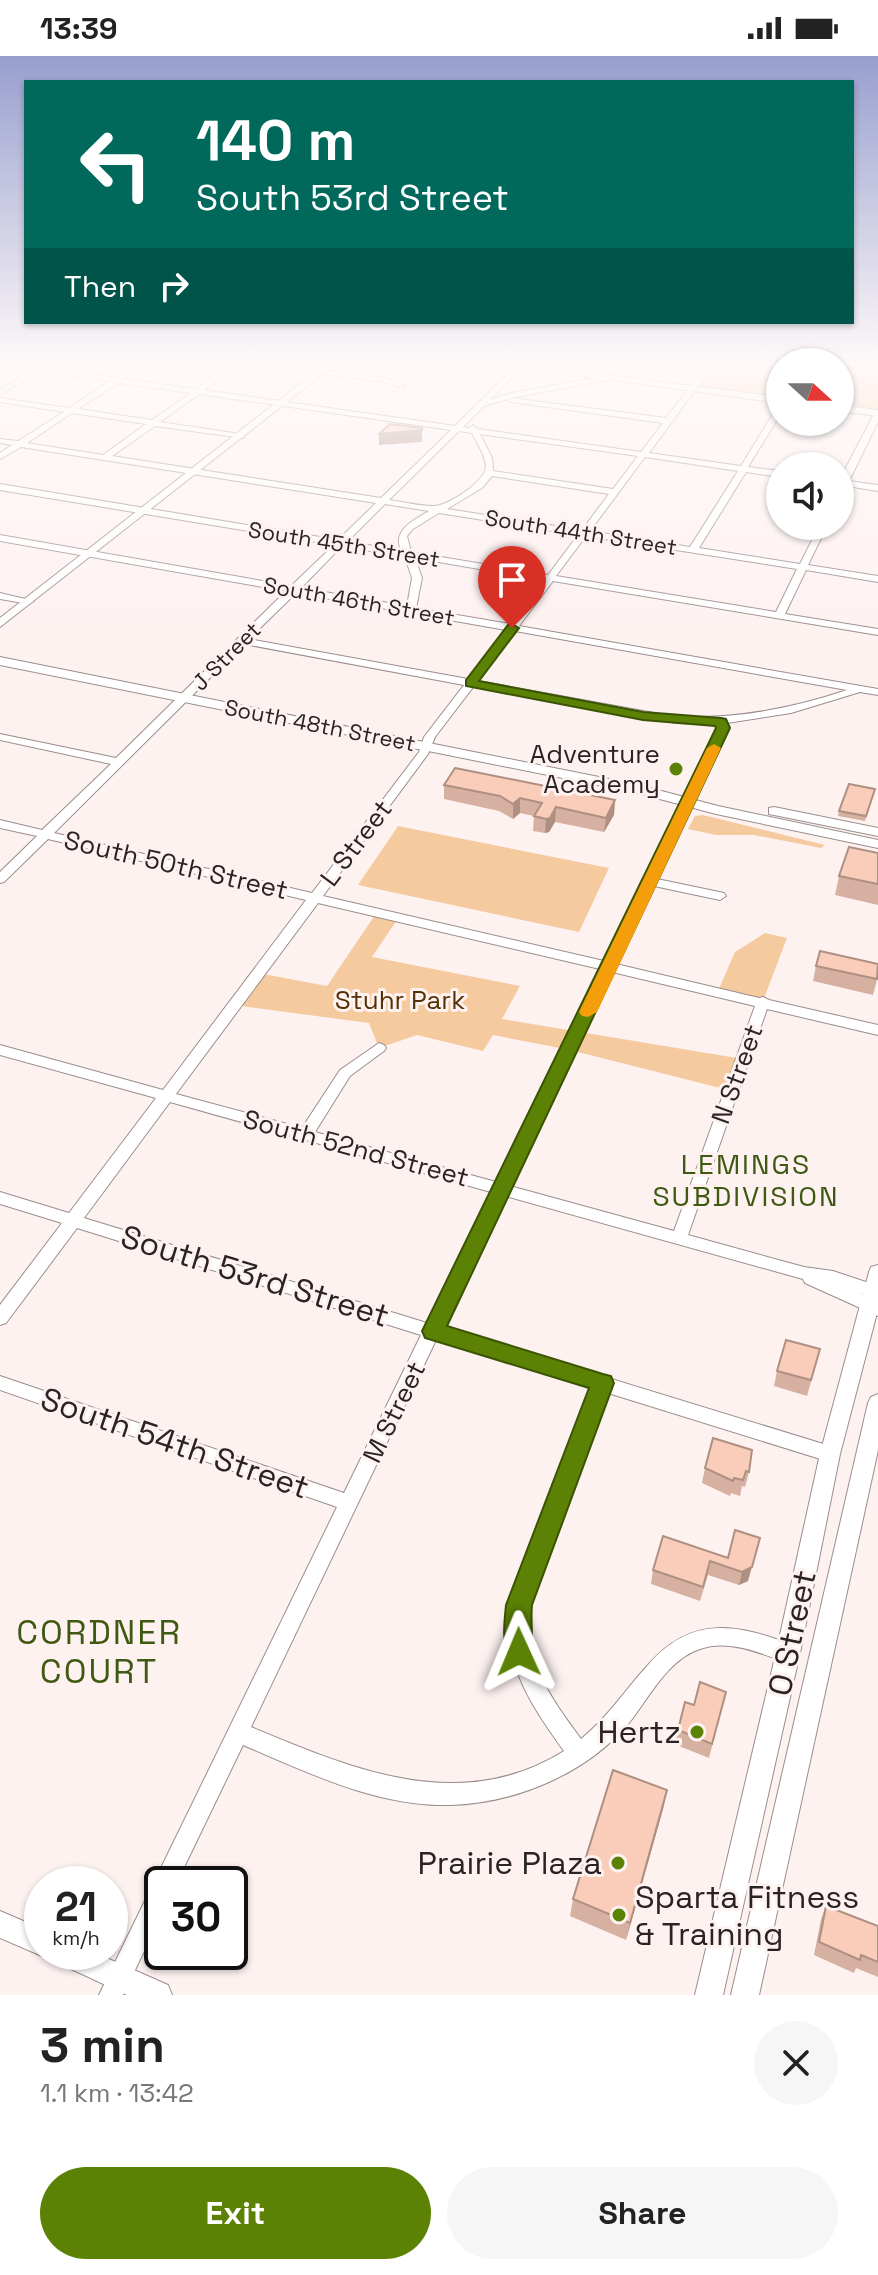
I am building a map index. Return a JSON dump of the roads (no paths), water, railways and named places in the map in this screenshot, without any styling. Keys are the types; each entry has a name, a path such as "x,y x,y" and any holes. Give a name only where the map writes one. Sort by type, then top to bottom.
{"main road":[{"path":"0,624 214,456"},
{"name":"South 48th Street","path":"0,661 690,799 878,832"},
{"name":"South 48th Street","path":"690,799 878,844"},
{"name":"O Street","path":"709,1995 788,1653 830,1454 875,1294"},
{"name":"O Street","path":"745,1995 878,1403"},
{"path":"0,1924 24,1935"},
{"path":"91,1970 116,1986 158,1995"}],"street":[{"name":"South 44th Street","path":"95,456 878,579"},
{"name":"J Street","path":"0,879 429,456"},
{"path":"411,610 417,580 401,541 404,532 479,486 490,473 486,456"},
{"name":"L Street","path":"0,1318 643,456"},
{"path":"655,456 766,472"},
{"path":"693,550 751,456"},
{"path":"490,473 616,492"},
{"name":"South 45th Street","path":"0,487 878,632"},
{"path":"854,487 878,488"},
{"name":"South 46th Street","path":"0,538 878,692"},
{"path":"779,616 816,540"},
{"path":"0,596 29,601"},
{"path":"242,641 643,716 721,722 788,713 860,689"},
{"name":"South 46th Street","path":"860,689 878,683"},
{"name":"M Street","path":"173,1866 690,799 722,731 721,722"},
{"path":"0,737 119,762"},
{"name":"South 50th Street","path":"0,824 874,1027"},
{"path":"650,881 720,896"},
{"name":"N Street","path":"679,1238 763,1001"},
{"path":"306,1134 345,1073 353,1064 379,1048"},
{"name":"South 52nd Street","path":"0,1050 875,1294"},
{"name":"South 53rd Street","path":"0,1198 830,1454"},
{"name":"South 54th Street","path":"0,1383 350,1503"},
{"path":"579,1754 527,1676 519,1652 517,1626 519,1605 603,1383"},
{"path":"238,1732 368,1783 425,1793 466,1793 536,1776 579,1754 608,1731 671,1656 695,1641 721,1636 740,1637 788,1653"},
{"name":"M Street","path":"116,1986 144,1926"}],"place":[{"name":"Adventure Academy","path":"676,769"},
{"name":"Hertz","path":"697,1732"},
{"name":"Prairie Plaza","path":"618,1863"},
{"name":"Sparta Fitness & Training","path":"619,1915"}],"district":[{"name":"LEMINGS SUBDIVISION","path":"746,1180"},
{"name":"CORDNER COURT","path":"99,1652"}],"park label":[{"name":"Stuhr Park","path":"400,1000"}]}
